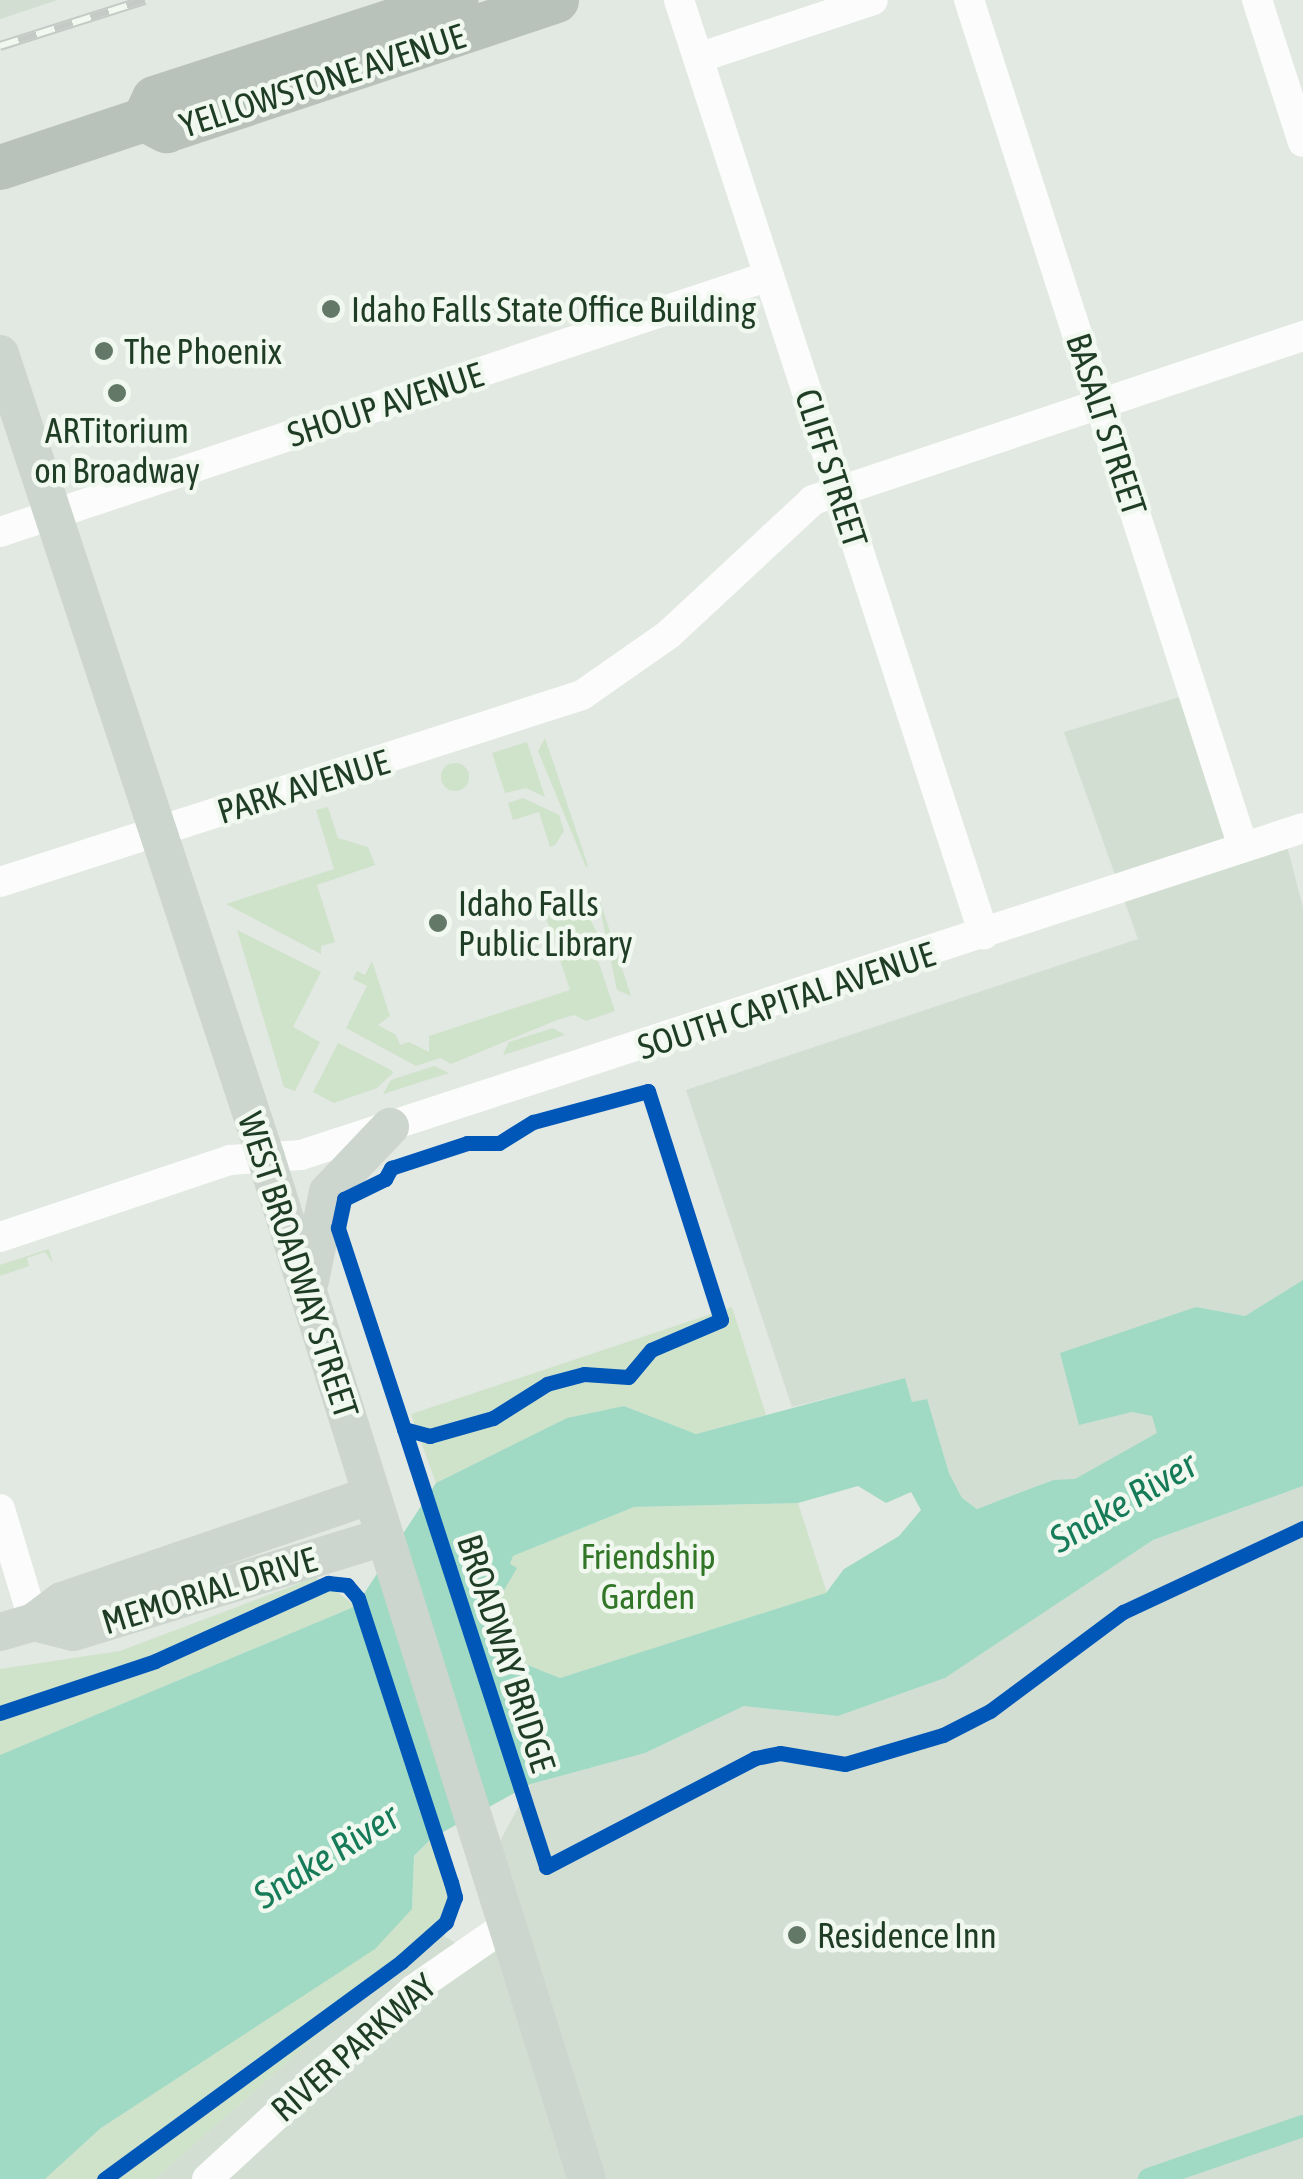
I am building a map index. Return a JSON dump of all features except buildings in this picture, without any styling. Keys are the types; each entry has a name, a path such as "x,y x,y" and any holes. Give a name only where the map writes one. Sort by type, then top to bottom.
{"highway":[{"name":"YELLOWSTONE AVENUE","path":"144,119 154,98 455,0"},
{"name":"YELLOWSTONE AVENUE","path":"0,167 144,119 166,130 556,0"}],"main road":[{"name":"WEST BROADWAY STREET","path":"0,354 266,1158 587,2179"},
{"path":"308,1293 325,1198 390,1127"},
{"name":"MEMORIAL DRIVE","path":"17,1627 62,1601 371,1495"},
{"name":"MEMORIAL DRIVE","path":"17,1627 73,1632 386,1547"}],"street":[{"name":"CLIFF STREET","path":"679,0 984,935"},
{"path":"698,58 873,0"},
{"name":"BASALT STREET","path":"969,0 1243,848"},
{"path":"1257,0 1303,142"},
{"name":"SHOUP AVENUE","path":"0,532 770,276"},
{"name":"PARK AVENUE","path":"0,882 490,726 603,684 669,634 805,506 838,488 1303,336"},
{"name":"SOUTH CAPITAL AVENUE","path":"0,1237 230,1160 302,1156 1303,828"},
{"path":"0,1509 17,1627"},
{"name":"RIVER PARKWAY","path":"207,2179 413,1990 507,1925"}],"shaded area":[{"path":"0,0 57,0 0,19"},
{"path":"1193,693 1243,847 1284,834 1303,908 1303,1280 1245,1316 1196,1307 1079,1424 1132,1412 1153,1416 1158,1433 1075,1480 1052,1480 977,1509 962,1498 949,1473 927,1400 912,1402 905,1379 792,1407 686,1090 1138,939 1064,732"},
{"path":"1303,1486 1303,2179 155,2179 326,2028 444,1936 467,1950 507,1925 488,1863 531,1784 645,1753 744,1706 838,1716 945,1678 1153,1540"}],"green space":[{"path":"545,738 588,866 586,867 538,751"},
{"path":"527,742 545,797 526,788 505,793 492,753"},
{"path":"455,763 465,767 469,777 465,787 455,791 445,787 441,777 445,767"},
{"path":"523,798 559,815 564,831 555,845 550,847 539,812 513,820 508,803"},
{"path":"328,807 338,838 368,847 375,865 317,885 335,942 321,946 321,954 226,904 334,869 316,810"},
{"path":"596,889 631,996 617,990"},
{"path":"579,896 598,935 594,949 615,1011 586,1021 574,1015 557,1020 451,1064 440,1058 416,1066 346,1028 367,986 353,979 357,971 365,975 372,961 390,1016 378,1025 396,1035 400,1045 409,1042 429,1052 429,1036 570,990 542,906"},
{"path":"237,930 321,972 293,1027 320,1042 295,1091 284,1087"},
{"path":"553,1028 565,1035 503,1055 509,1042"},
{"path":"338,1043 393,1073 377,1088 334,1103 313,1092"},
{"path":"434,1066 449,1073 383,1094 391,1080"},
{"path":"49,1249 53,1263 45,1252 27,1258 29,1266 0,1276 0,1265"},
{"path":"732,1307 766,1415 696,1434 624,1406 568,1418 436,1483 411,1414"},
{"name":"Friendship Garden","path":"798,1503 827,1593 560,1678 515,1660 493,1609 516,1569 510,1564 513,1556 634,1507"},
{"path":"316,1577 356,1606 0,1755 0,1669 120,1651"},
{"path":"432,1838 449,1893 444,1936 326,2028 155,2179 45,2179 101,2128 412,1909 414,1857"}],"water":[{"name":"Snake River","path":"1303,1280 1303,1486 1153,1540 945,1678 838,1716 744,1706 645,1753 531,1784 432,1838 414,1856 412,1909 375,1949 101,2128 45,2179 0,2179 0,1755 356,1606 436,1483 567,1418 624,1406 696,1434 905,1378 912,1402 927,1399 949,1473 962,1498 977,1509 1053,1480 1075,1479 1157,1433 1152,1416 1132,1412 1079,1425 1060,1353 1196,1307 1245,1316","holes":["858,1486 886,1503 911,1492 921,1510 899,1536 844,1569 826,1593 560,1678 515,1660 493,1609 517,1568 510,1564 513,1556 634,1507 798,1503"]}],"waterway":[{"path":"1149,2179 1303,2126"}],"railway":[{"path":"0,46 145,0"}],"cycle path":[{"name":"BROADWAY BRIDGE","path":"404,1429 338,1228 344,1199 385,1179 391,1168 467,1143 499,1143 533,1122 648,1091 721,1320 651,1350 628,1377 584,1374 547,1384 493,1418 430,1436 404,1429 546,1867 755,1758 780,1753 845,1764 943,1735 990,1711 1123,1612 1303,1528"},
{"path":"0,1713 155,1661 328,1583 347,1585 358,1598 455,1897 446,1922 401,1962 104,2179"}],"place":[{"name":"Idaho Falls State Office Building","path":"331,309"},
{"name":"The Phoenix","path":"104,351"},
{"name":"ARTitorium on Broadway","path":"117,393"},
{"name":"Idaho Falls Public Library","path":"438,923"},
{"name":"Residence Inn","path":"797,1935"}]}
